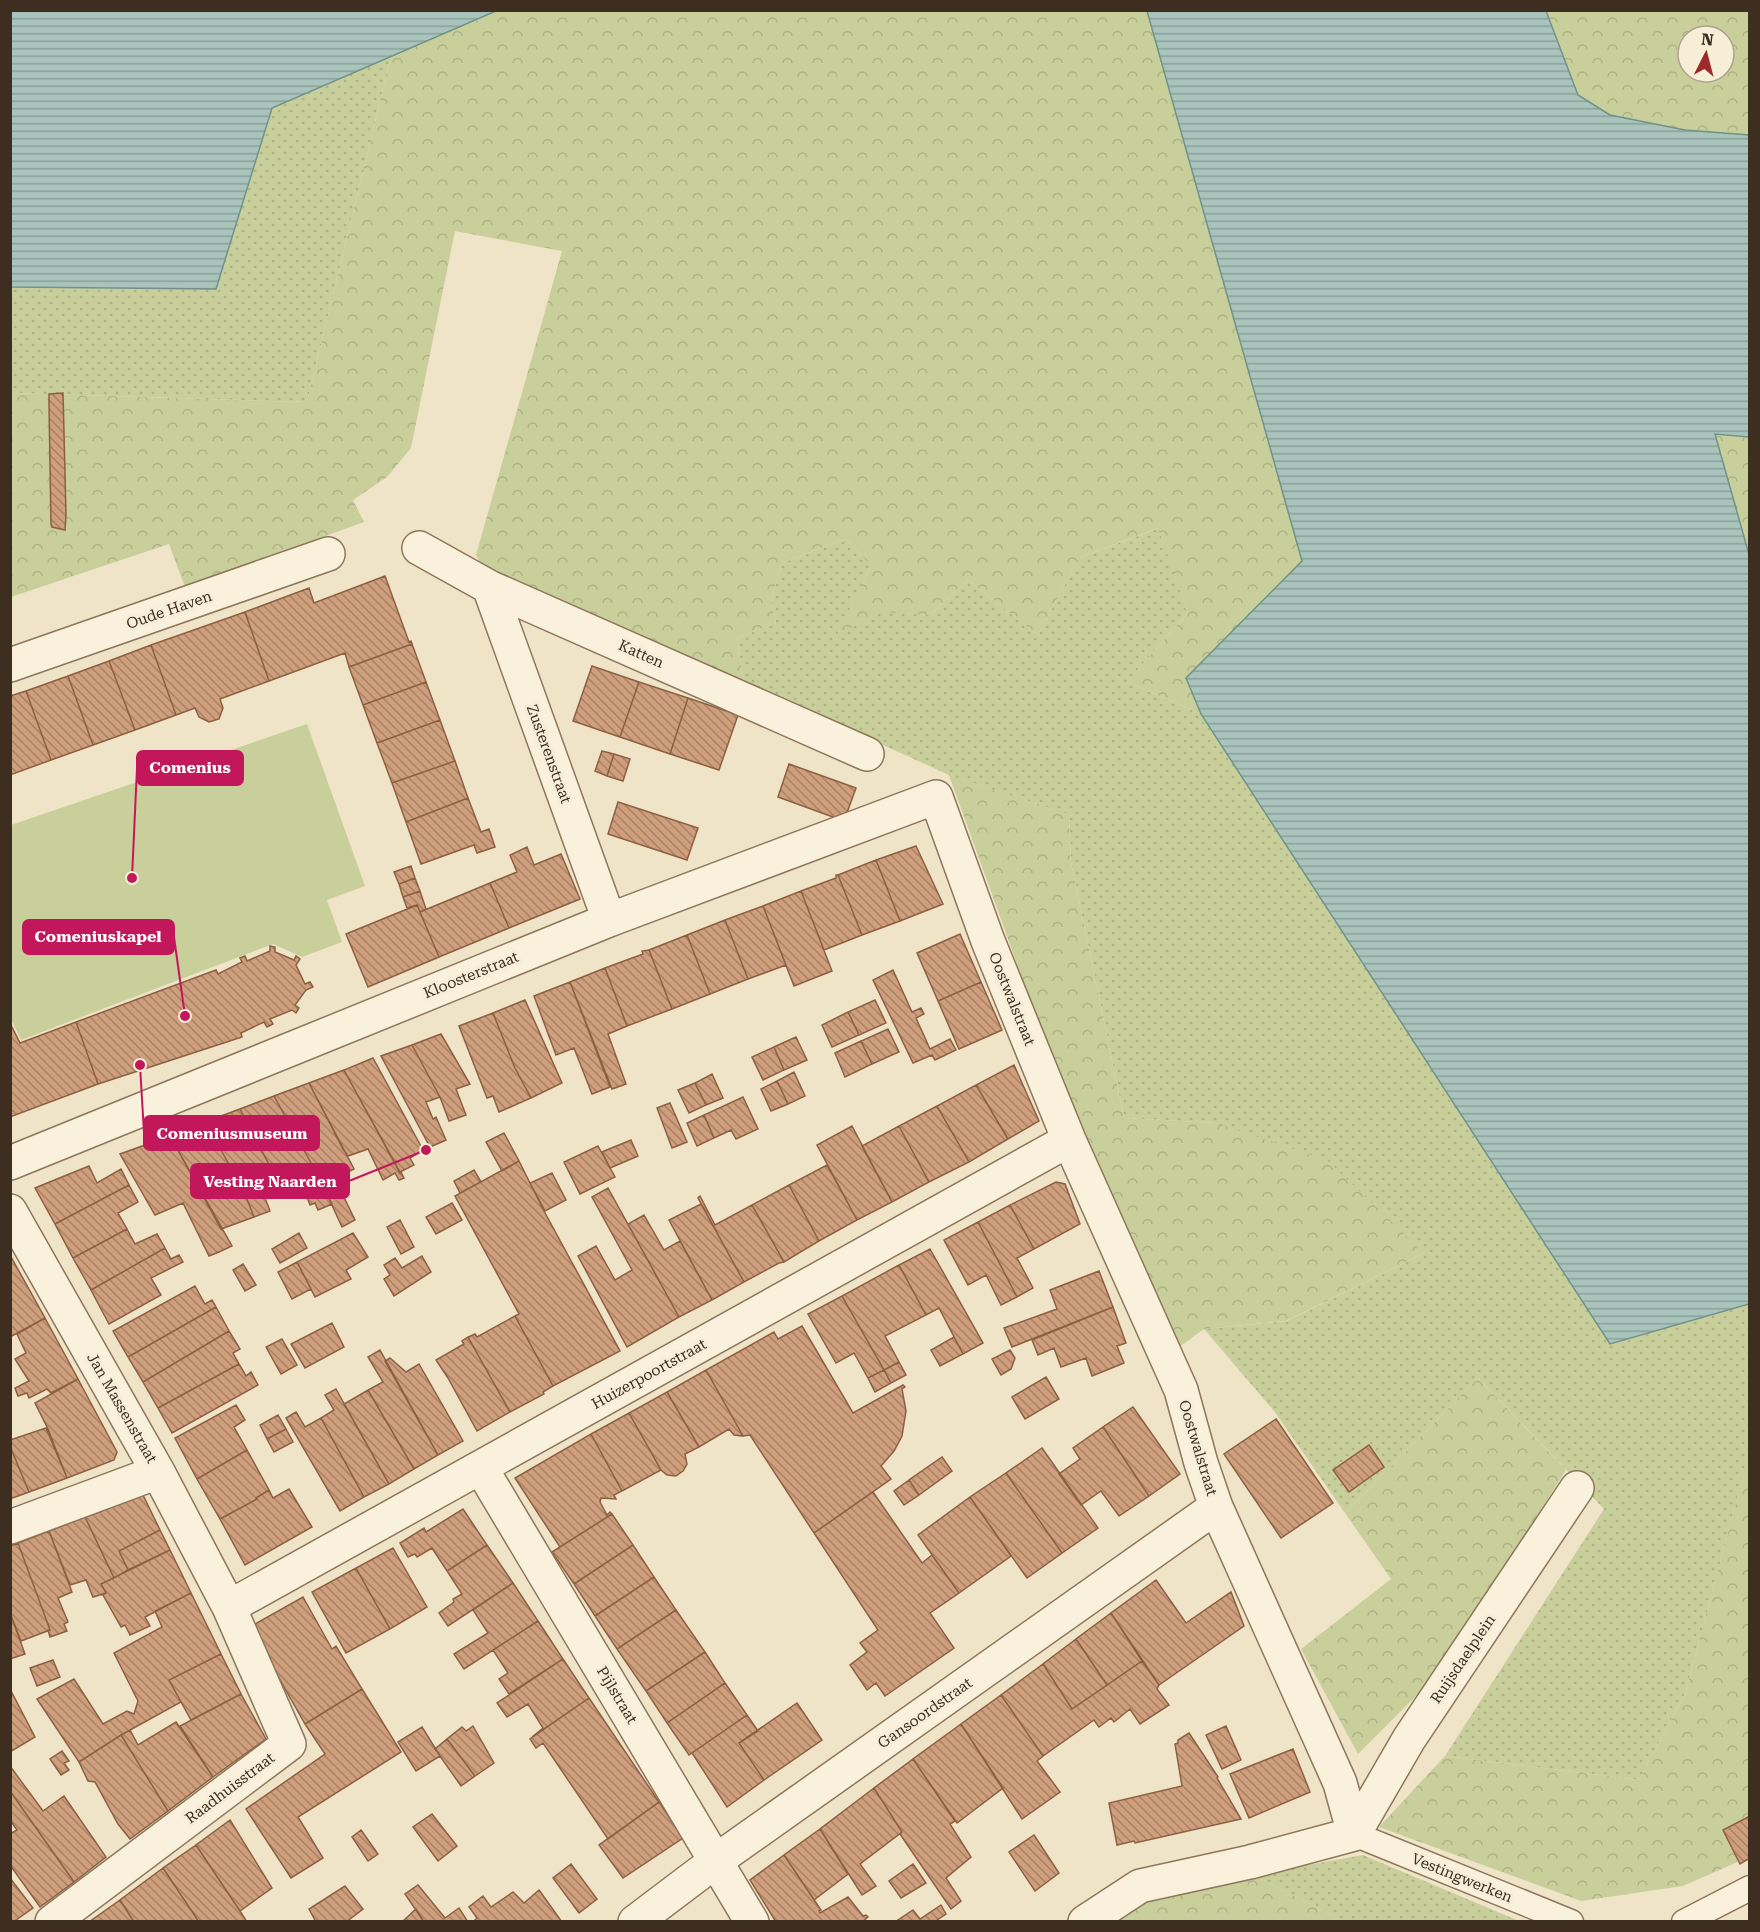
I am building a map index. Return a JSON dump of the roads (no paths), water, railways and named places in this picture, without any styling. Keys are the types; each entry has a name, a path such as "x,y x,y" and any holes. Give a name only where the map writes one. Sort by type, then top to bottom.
{"street":[{"name":"Katten","path":"419,548 489,587 867,754"},
{"name":"Oude Haven","path":"10,665 328,554"},
{"name":"Zusterenstraat","path":"489,587 609,920"},
{"name":"Kloosterstraat","path":"10,1163 609,920 936,797"},
{"name":"Oostwalstraat","path":"936,797 988,941 1069,1140 1181,1390 1216,1507 1340,1784 1354,1834"},
{"name":"Huizerpoortstraat","path":"229,1607 1069,1140"},
{"name":"Jan Massenstraat","path":"10,1211 158,1472 229,1607"},
{"name":"Pijlstraat","path":"481,1468 752,1922"},
{"path":"10,1527 158,1472"},
{"name":"Ruijsdaelplein","path":"1354,1834 1409,1739 1577,1488"},
{"name":"Gansoordstraat","path":"635,1922 717,1860 1216,1507"},
{"name":"Raadhuisstraat","path":"52,1922 289,1744 229,1607"},
{"path":"1085,1922 1140,1886 1250,1862 1354,1834"}],"lane":[{"name":"Vestingwerken","path":"1354,1834 1571,1922"},
{"path":"1684,1922 1749,1888"}],"water":[{"path":"11,10 496,11 272,108 216,289 11,287"},
{"path":"1147,11 1546,11 1578,95 1610,115 1685,130 1749,135 1749,437 1715,434 1750,558 1749,1304 1610,1344 1201,714 1186,678 1302,561"}],"place":[{"name":"Comenius","path":"132,878"},
{"name":"Comeniuskapel","path":"185,1016"},
{"name":"Comeniusmuseum","path":"140,1065"},
{"name":"Vesting Naarden","path":"426,1150"}]}
